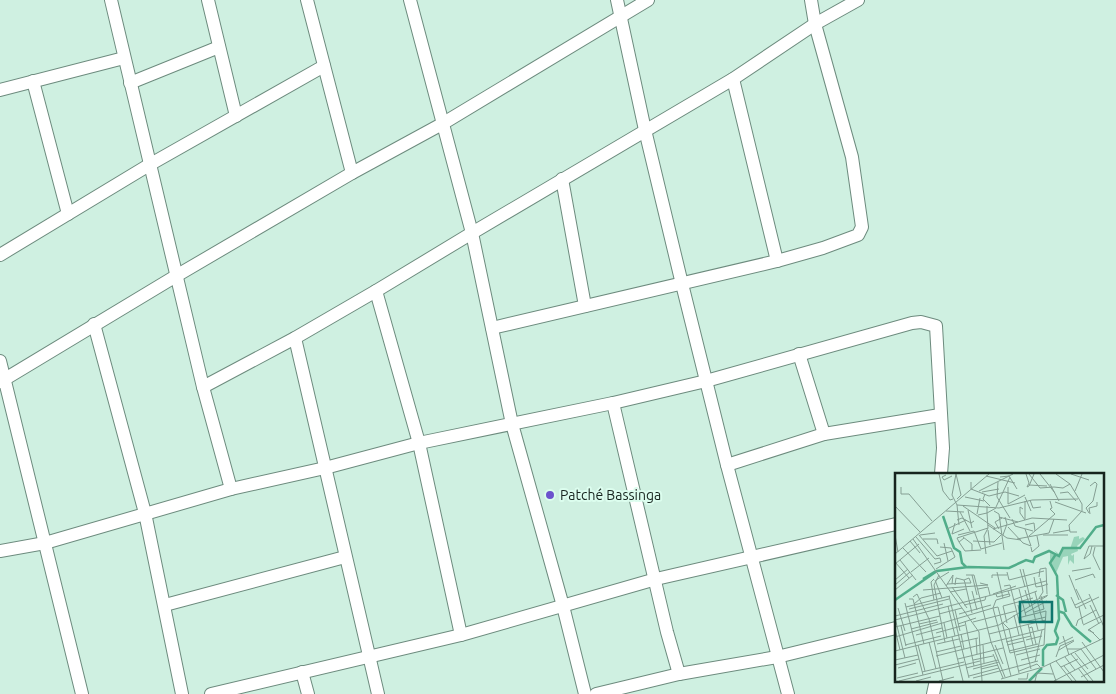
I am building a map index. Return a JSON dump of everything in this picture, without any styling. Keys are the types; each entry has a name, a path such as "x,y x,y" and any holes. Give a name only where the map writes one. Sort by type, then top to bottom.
{"street":[{"path":"111,0 203,387 231,489"},
{"path":"208,0 236,116"},
{"path":"307,0 352,173"},
{"path":"411,0 472,233 512,424 564,606 585,694"},
{"path":"617,0 645,130 682,284 727,465 788,694"},
{"path":"2,381 94,324 352,173 442,124 648,0"},
{"path":"492,328 777,261 823,248 858,235 862,227 852,157 815,24 811,0"},
{"path":"203,387 376,291 733,79 815,24 858,0"},
{"path":"130,83 219,47"},
{"path":"0,90 124,58"},
{"path":"0,255 149,165 324,66"},
{"path":"733,79 777,261"},
{"path":"33,82 68,214"},
{"path":"562,179 585,306"},
{"path":"376,291 419,443 461,635"},
{"path":"0,551 45,543 231,489 325,468 419,443 613,403 706,381 921,322 936,326 943,448 941,473"},
{"path":"94,324 145,513 182,694"},
{"path":"294,338 378,694"},
{"path":"799,354 824,434"},
{"path":"0,361 2,381 45,543 82,694"},
{"path":"613,403 679,674"},
{"path":"727,465 824,434 940,415"},
{"path":"211,694 461,635 656,579 895,524"},
{"path":"165,605 345,557"},
{"path":"596,694 679,674 777,657 895,628"},
{"path":"302,672 308,694"}],"place":[{"name":"Patché Bassinga","path":"550,495"}]}
